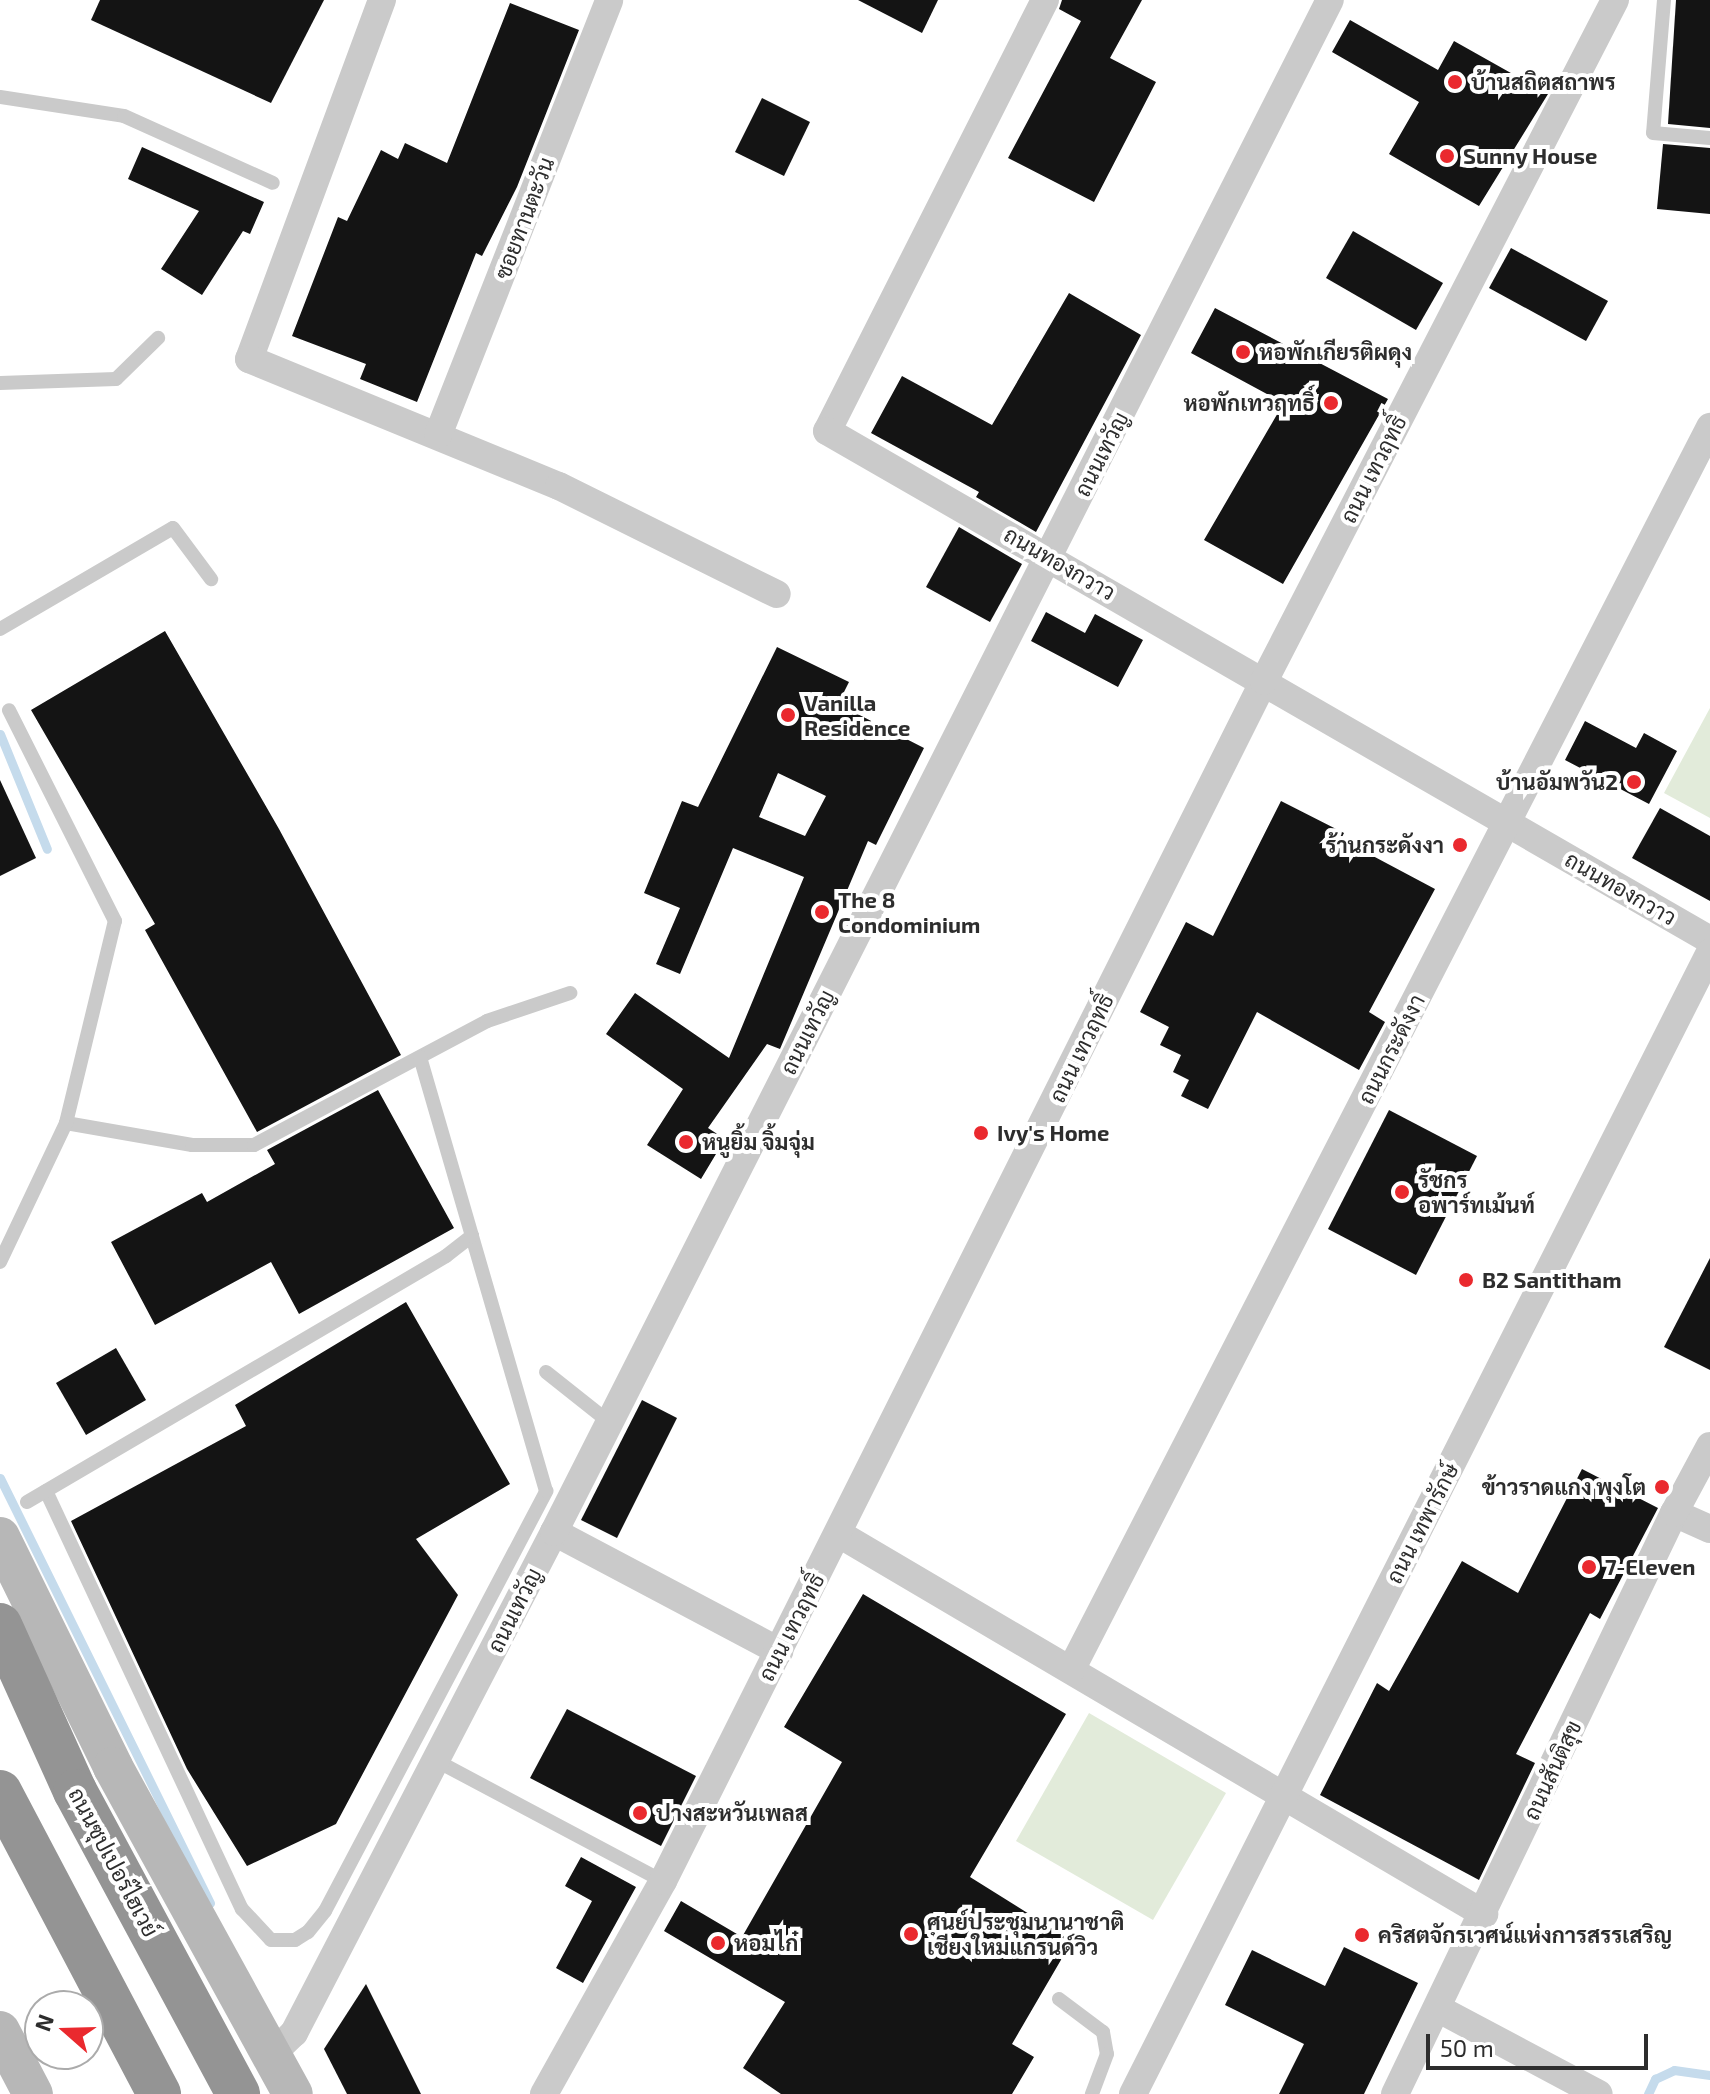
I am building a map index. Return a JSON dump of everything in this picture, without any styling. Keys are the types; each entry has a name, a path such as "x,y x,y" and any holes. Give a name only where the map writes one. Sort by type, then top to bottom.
{"highway":[{"name":"ถนนซุปเปอร์ไฮเวย์","path":"0,1625 75,1791 238,2094"},
{"path":"0,1792 159,2094"}],"main road":[{"path":"0,1537 120,1780 293,2094"},
{"path":"0,2031 33,2094"}],"street":[{"path":"382,0 249,359 559,486 777,594"},
{"name":"ซอยทานตะวัน","path":"438,435 609,0"},
{"name":"ถนนทองกวาว","path":"1045,0 827,431 1710,940"},
{"name":"ถนนเทวัญ","path":"271,2055 294,2033 554,1532 1330,0"},
{"name":"ถนน เทวฤทธิ์","path":"544,2094 663,1881 1264,681 1615,0"},
{"name":"ถนนกระดังงา","path":"1071,1670 1710,427"},
{"name":"ถนน เทพารักษ์","path":"1133,2094 1710,952"},
{"name":"ถนนสันติสุข","path":"1395,2094 1674,1513 1710,1446"},
{"path":"1674,1513 1710,1529"},
{"path":"554,1532 779,1651"},
{"path":"839,1534 1484,1914"},
{"path":"1437,2008 1599,2094"}],"lane":[{"path":"1664,0 1653,133 1710,138"},
{"path":"0,97 124,116 273,183"},
{"path":"0,383 116,379 158,338"},
{"path":"0,629 173,528 211,579"},
{"path":"0,1262 66,1123 115,921 9,710"},
{"path":"66,1123 192,1145 254,1145 487,1021 570,993"},
{"path":"46,1491 242,1909 271,1940 295,1940 308,1932 325,1911 546,1491 420,1057"},
{"path":"27,1502 446,1256 472,1236"},
{"path":"546,1372 609,1422"},
{"path":"435,1760 663,1881"},
{"path":"1059,1999 1103,2032 1107,2054 1092,2094"}],"green space":[{"path":"1710,708 1710,818 1664,793"},
{"path":"1089,1713 1226,1793 1153,1920 1016,1841"}],"building":[{"path":"100,0 324,0 271,103 91,20"},
{"path":"858,0 938,0 922,33"},
{"path":"1062,0 1142,0 1110,58 1156,82 1094,202 1008,158 1081,21 1059,9"},
{"path":"1676,0 1710,0 1710,128 1668,124"},
{"path":"510,3 579,30 517,187 482,256 476,253 417,402 360,379 366,364 292,336 338,217 347,221 381,150 398,159 405,143 447,163"},
{"name":"บ้านสถิตสถาพร","path":"1350,20 1438,70 1454,41 1548,94 1479,206 1389,154 1419,102 1332,52"},
{"path":"762,98 810,122 784,176 735,152"},
{"path":"1663,144 1710,148 1710,214 1657,209"},
{"path":"142,147 264,202 250,234 243,231 202,295 161,269 199,211 128,179"},
{"path":"1353,231 1443,283 1416,330 1326,278"},
{"path":"1511,248 1608,301 1586,341 1489,288"},
{"path":"1069,293 1141,335 1036,532 976,497 979,492 871,433 902,376 992,425"},
{"path":"1215,308 1388,399 1283,584 1204,540 1279,411 1274,408 1278,400 1191,353"},
{"path":"959,527 1022,564 990,622 926,587"},
{"path":"1046,612 1085,633 1095,614 1143,640 1118,687 1031,641"},
{"path":"165,631 279,829 401,1055 257,1132 145,930 155,924 31,710"},
{"path":"777,647 849,682 838,704 924,748 876,845 868,841 780,1049 767,1044 708,1128 725,1139 701,1179 647,1145 683,1089 606,1034 635,993 729,1058 804,877 733,848 680,974 656,964 680,908 644,893 682,801 698,807","holes":["778,773 826,796 805,836 759,817"]},
{"name":"บ้านอัมพวัน2","path":"1585,721 1636,748 1644,733 1677,751 1649,804 1565,760"},
{"path":"0,780 36,858 0,876"},
{"path":"1281,801 1344,833 1341,839 1435,889 1369,1012 1385,1022 1359,1070 1257,1012 1208,1109 1181,1096 1189,1080 1173,1072 1181,1055 1160,1045 1169,1027 1140,1012 1186,922 1213,936"},
{"path":"1660,808 1710,836 1710,901 1632,858"},
{"path":"378,1090 454,1228 299,1314 271,1262 155,1325 111,1242 202,1193 207,1202 275,1164 267,1150"},
{"name":"รัชกร อพาร์ทเม้นท์","path":"1389,1110 1477,1156 1416,1275 1328,1229"},
{"path":"1710,1258 1710,1370 1664,1347"},
{"path":"406,1302 510,1484 416,1539 458,1595 336,1824 247,1866 187,1769 71,1521 246,1426 235,1405"},
{"path":"116,1348 146,1400 86,1435 56,1383"},
{"path":"642,1400 677,1418 617,1538 581,1520"},
{"path":"1582,1469 1658,1508 1600,1619 1590,1613 1516,1754 1535,1763 1479,1880 1320,1795 1377,1683 1389,1691 1462,1561 1518,1593"},
{"path":"863,1594 1066,1714 970,1877 1072,1941 1012,2044 1034,2057 1012,2094 781,2094 743,2068 785,2002 664,1931 681,1901 742,1937 842,1762 784,1727"},
{"name":"ปางสะหวันเพลส","path":"567,1709 696,1776 661,1846 530,1778"},
{"name":"ปางสะหวันเพลส","path":"581,1857 636,1887 583,1983 556,1968 592,1901 565,1886"},
{"path":"1344,1947 1418,1983 1364,2094 1279,2094 1304,2044 1225,2005 1252,1950 1325,1986"},
{"path":"366,1984 421,2094 347,2094 324,2049"}],"waterway":[{"path":"0,734 47,849"},
{"path":"0,1478 210,1903"},
{"path":"1648,2094 1655,2079 1674,2070 1710,2075"}],"place":[{"name":"บ้านสถิตสถาพร","path":"1455,82"},
{"name":"Sunny House","path":"1447,156"},
{"name":"หอพักเกียรติผดุง","path":"1243,352"},
{"name":"หอพักเทวฤทธิ์","path":"1331,403"},
{"name":"Vanilla Residence","path":"788,715"},
{"name":"บ้านอัมพวัน2","path":"1634,782"},
{"name":"ร้านกระดังงา","path":"1460,845"},
{"name":"The 8 Condominium","path":"822,912"},
{"name":"Ivy's Home","path":"981,1133"},
{"name":"หนูยิ้ม จิ้มจุ่ม","path":"686,1142"},
{"name":"รัชกร อพาร์ทเม้นท์","path":"1402,1192"},
{"name":"B2 Santitham","path":"1466,1280"},
{"name":"ข้าวราดแกง พุงโต","path":"1662,1487"},
{"name":"7-Eleven","path":"1589,1567"},
{"name":"ปางสะหวันเพลส","path":"640,1813"},
{"name":"ศูนย์ประชุมนานาชาติ เชียงใหม่แกรนด์วิว","path":"911,1934"},
{"name":"คริสตจักรเวศน์แห่งการสรรเสริญ","path":"1362,1935"},
{"name":"หอมไก๋","path":"718,1943"}]}
